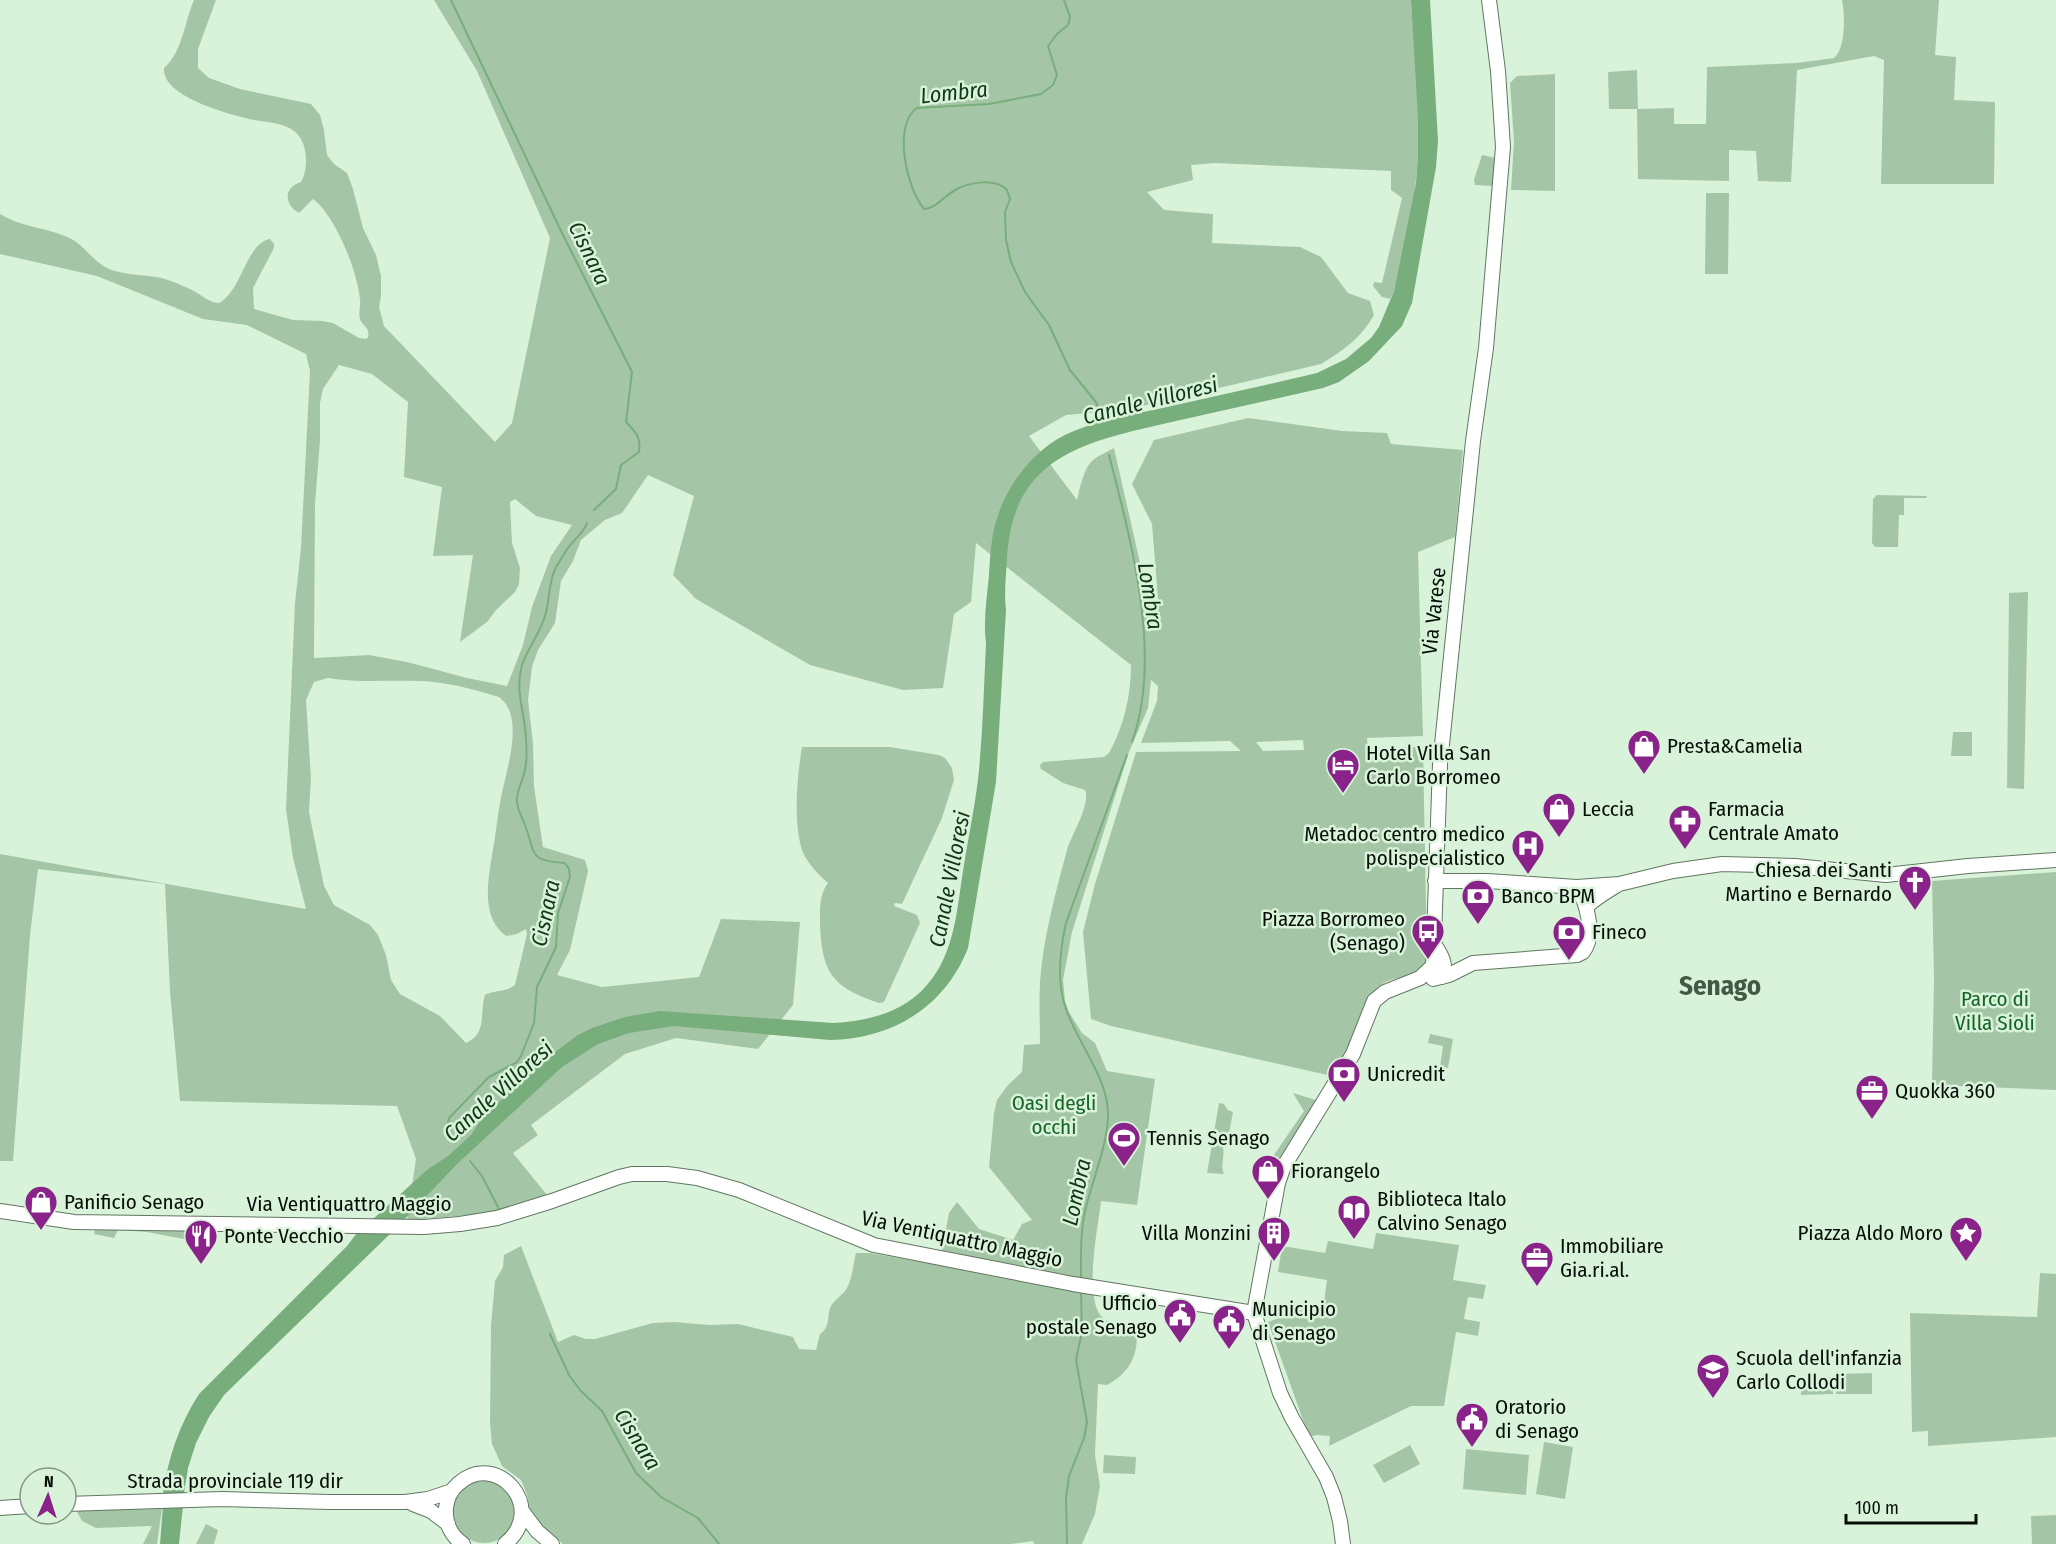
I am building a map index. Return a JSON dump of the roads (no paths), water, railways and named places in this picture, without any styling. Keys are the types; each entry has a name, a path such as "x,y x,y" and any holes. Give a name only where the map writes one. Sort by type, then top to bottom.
{"street":[{"name":"Via Varese","path":"1437,972 1434,944 1437,799 1473,441 1486,348 1503,147 1498,71 1489,0"},
{"path":"1435,881 1487,881 1609,888 1673,871 1722,864 1795,866 1886,875 2056,860"},
{"path":"1343,1544 1338,1509 1317,1458 1292,1418 1280,1393 1254,1313 1278,1183 1284,1166 1353,1054 1374,1001 1385,992 1413,982 1427,973 1468,965 1577,955 1586,949 1590,937 1587,907 1576,887"},
{"path":"1587,907 1609,888"},
{"name":"Via Ventiquattro Maggio","path":"0,1211 74,1222 397,1228 441,1226 479,1222 552,1201 619,1177 633,1174 667,1174 697,1178 739,1190 874,1245 1073,1284 1254,1313"},
{"name":"Strada provinciale 119 dir","path":"78,1504 214,1499 330,1503 405,1502 428,1499 452,1491 461,1481 473,1475 495,1475 512,1486 519,1498 522,1511"},
{"path":"447,1524 446,1510 452,1491"},
{"name":"Strada provinciale 119 dir","path":"405,1502 431,1510 447,1524 455,1537 463,1544"},
{"path":"0,1508 18,1507"},
{"path":"506,1544 516,1533 522,1511"},
{"path":"522,1511 537,1531 552,1544"}],"waterway":[{"name":"Cisnara","path":"451,0 562,233 632,372 626,422 637,435 639,452 621,465 616,489 594,510"},
{"name":"Lombra","path":"1064,0 1070,17 1068,25 1048,46 1057,75 1053,85 1041,94 989,104 917,108 909,116 905,128 905,157 912,187 924,209 969,185 983,182 996,184 1007,190 1010,199 1005,212 1006,240 1011,262 1025,292 1049,325 1070,370 1096,402 1099,411"},
{"name":"Lombra","path":"1109,455 1134,561 1144,636 1145,673 1141,709 1132,742"},
{"name":"Cisnara","path":"450,1135 447,1129 449,1118 489,1077 517,1062 521,1056 534,1023 537,987 556,947 558,913 570,877 569,869 565,863 545,860 535,854 517,806 517,795 527,755 519,685 522,665 545,616 553,573 587,523"},
{"name":"Lombra","path":"1081,1280 1084,1216 1103,1149 1108,1114 1107,1101 1098,1074 1071,1022 1063,999 1060,977 1061,955 1066,923 1127,755"},
{"name":"Cisnara","path":"470,1161 482,1176 500,1211"},
{"name":"Lombra","path":"1067,1544 1066,1498 1069,1476 1084,1438 1087,1422 1076,1360 1082,1332 1081,1292"},
{"name":"Cisnara","path":"550,1334 569,1375 580,1390 602,1411 636,1473 661,1497 698,1518 719,1544"}],"place":[{"name":"Presta&Camelia","path":"1644,775"},
{"name":"Hotel Villa San Carlo Borromeo","path":"1343,794"},
{"name":"Leccia","path":"1559,838"},
{"name":"Farmacia Centrale Amato","path":"1685,850"},
{"name":"Metadoc centro medico polispecialistico","path":"1528,875"},
{"name":"Chiesa dei Santi Martino e Bernardo","path":"1915,911"},
{"name":"Banco BPM","path":"1478,925"},
{"name":"Piazza Borromeo (Senago)","path":"1428,960"},
{"name":"Fineco","path":"1569,961"},
{"name":"Unicredit","path":"1344,1103"},
{"name":"Quokka 360","path":"1872,1120"},
{"name":"Tennis Senago","path":"1124,1167"},
{"name":"Fiorangelo","path":"1268,1200"},
{"name":"Panificio Senago","path":"41,1231"},
{"name":"Biblioteca Italo Calvino Senago","path":"1354,1240"},
{"name":"Villa Monzini","path":"1274,1262"},
{"name":"Piazza Aldo Moro","path":"1966,1262"},
{"name":"Ponte Vecchio","path":"201,1265"},
{"name":"Immobiliare Gia.ri.al.","path":"1537,1287"},
{"name":"Ufficio postale Senago","path":"1180,1344"},
{"name":"Municipio di Senago","path":"1229,1350"},
{"name":"Scuola dell'infanzia Carlo Collodi","path":"1713,1399"},
{"name":"Oratorio di Senago","path":"1472,1448"}],"district":[{"name":"Senago","path":"1720,986"}],"water label":[{"name":"Canale Villoresi","path":"1150,400"},
{"name":"Canale Villoresi","path":"949,879"},
{"name":"Canale Villoresi","path":"498,1091"}],"park label":[{"name":"Parco di Villa Sioli","path":"1995,1011"},
{"name":"Oasi degli occhi","path":"1054,1115"}]}
